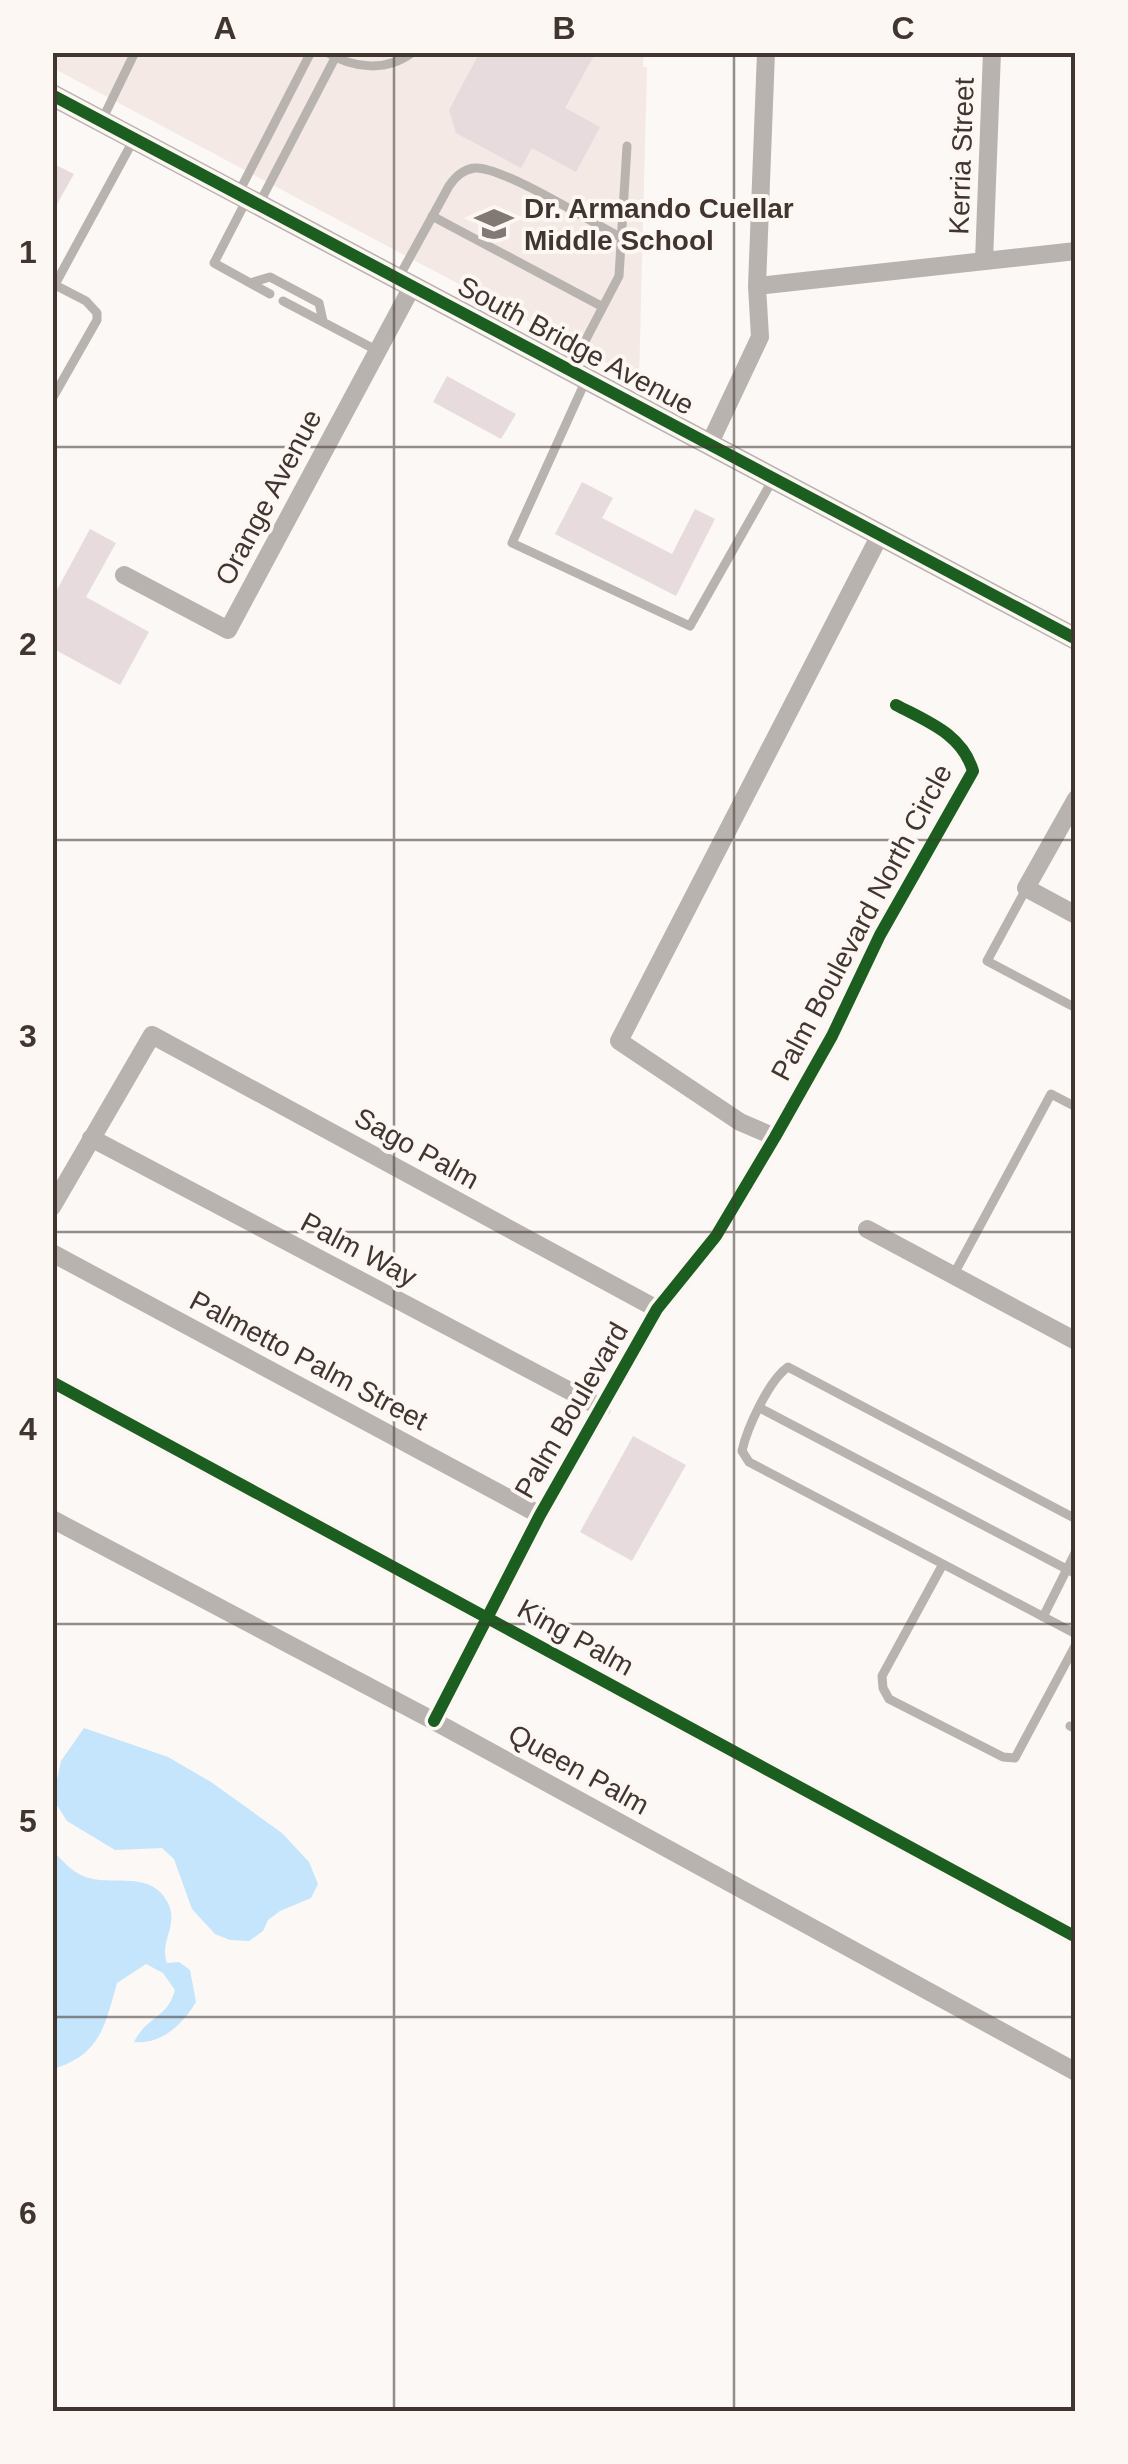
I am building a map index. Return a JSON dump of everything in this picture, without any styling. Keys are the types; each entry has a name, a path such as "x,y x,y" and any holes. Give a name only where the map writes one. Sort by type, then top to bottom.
{"street":[{"path":"708,444 760,337 757,286 766,52"},
{"name":"Kerria Street","path":"984,261 992,52"},
{"name":"South Bridge Avenue","path":"52,94 1076,639"},
{"path":"757,286 1076,251"},
{"name":"Orange Avenue","path":"124,575 228,630 378,350 406,281"},
{"path":"775,1137 740,1122 620,1041 880,535"},
{"name":"Palm Boulevard North Circle","path":"775,1137 832,1036 880,935 973,771 968,751 948,733 896,705"},
{"path":"1076,799 1026,888 1076,915"},
{"name":"Sago Palm","path":"91,1138 152,1035 657,1309"},
{"name":"Palm Boulevard","path":"434,1721 540,1515 657,1309 716,1236 775,1137"},
{"path":"52,1207 91,1138"},
{"name":"Palm Way","path":"91,1138 602,1408"},
{"path":"867,1229 1075,1340"},
{"name":"Palmetto Palm Street","path":"52,1253 540,1515"},
{"name":"King Palm","path":"52,1382 1076,1936"},
{"name":"Queen Palm","path":"52,1520 434,1721 1076,2072"}],"lane":[{"path":"102,120 135,52"},
{"path":"248,199 311,52"},
{"path":"358,52 362,65"},
{"path":"270,294 214,263 331,55 362,65 394,65 412,52"},
{"path":"52,399 97,320 97,314 86,301 54,288 134,138"},
{"path":"627,146 618,276 602,307 512,543 690,626 773,479"},
{"path":"406,281 432,216 455,177 473,168 488,170 620,238"},
{"path":"432,216 602,307"},
{"path":"250,283 270,276 319,303 322,321"},
{"path":"283,300 378,350"},
{"path":"1026,888 987,961 1076,1008"},
{"path":"954,1274 1051,1094 1076,1107"},
{"path":"1076,1519 788,1367 778,1373 745,1436 742,1451 749,1462 1076,1634"},
{"path":"760,1408 1071,1572"},
{"path":"1043,1617 1071,1572 1076,1552"},
{"path":"943,1564 882,1676 889,1699 1004,1757 1014,1758 1076,1644"}],"shaded area":[{"name":"Dr. Armando Cuellar Middle School","path":"52,53 644,53 643,67 647,67 639,380 53,68"}],"water":[{"path":"84,1728 168,1757 211,1782 282,1833 309,1862 318,1884 311,1898 280,1911 249,1941 215,1934 192,1909 174,1859 162,1848 115,1850 67,1821 53,1799 61,1761"},
{"path":"53,1851 83,1876 141,1882 160,1892 171,1911 165,1947 167,1963 179,1962 190,1970 196,2002 170,2031 153,2040 134,2042 167,2007 175,1990 163,1973 146,1964 117,1983 104,2025 91,2047 53,2069"}],"building":[{"name":"Dr. Armando Cuellar Middle School","path":"480,52 596,52 565,108 600,127 576,172 532,148 521,168 456,133 449,110"},
{"path":"52,163 74,174 52,213"},
{"path":"447,376 516,414 501,439 433,402"},
{"path":"582,482 613,498 602,518 672,554 695,509 715,519 676,596 555,534"},
{"path":"90,529 116,543 86,597 149,632 120,685 52,648 52,599"},
{"path":"633,1436 686,1465 632,1561 580,1532"}],"cycle path":[{"path":"52,95 1076,639"},
{"path":"434,1721 540,1515 657,1309 716,1236 775,1137 832,1036 880,935 973,771 952,738 896,705"},
{"path":"52,1382 1076,1937"}],"place":[{"name":"Dr. Armando Cuellar Middle School","path":"494,224"}]}
